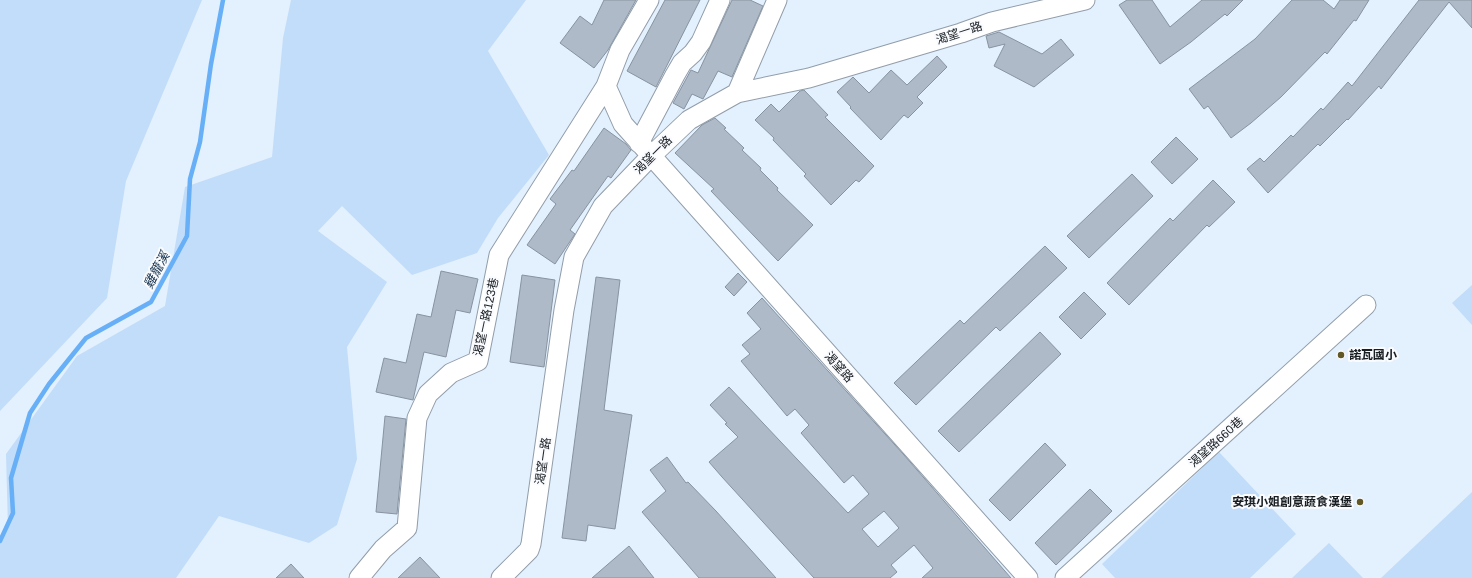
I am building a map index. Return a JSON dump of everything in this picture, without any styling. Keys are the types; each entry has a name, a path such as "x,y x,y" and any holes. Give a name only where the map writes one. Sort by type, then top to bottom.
{"street":[{"path":"606,86 620,50 649,0"},
{"path":"645,149 675,74 682,62 693,53 701,42 720,0"},
{"path":"737,92 777,0"},
{"name":"渴望一路","path":"501,578 529,550 538,547 564,310 574,257 603,206 645,149 689,120 737,92 808,78 961,33 992,22 1085,0"},
{"name":"渴望路","path":"606,86 623,124 1028,578"},
{"name":"渴望一路123巷","path":"359,578 383,549 407,528 417,418 428,394 452,373 478,361 499,255 606,86"},
{"name":"渴望路660巷","path":"1065,578 1366,305"}],"shaded area":[{"path":"0,0 202,0 126,181 107,298 0,411"},
{"path":"291,0 526,0 488,51 549,155 498,218 477,253 412,275 342,206 318,231 387,282 347,347 357,459 337,525 309,543 219,516 176,578 0,578 0,540 8,528 6,454 77,356 165,306 185,187 272,157 283,38"},
{"path":"1472,285 1472,325 1452,303"},
{"path":"1219,452 1296,534 1250,578 1115,578 1102,564"},
{"path":"1472,492 1472,578 1381,578"},
{"path":"1329,543 1363,578 1292,578"}],"building":[{"path":"604,0 636,0 608,50 594,68 560,43 580,16 592,25"},
{"path":"665,0 700,0 656,87 627,71"},
{"path":"732,0 750,0 763,6 732,77 718,71 703,99 692,94 684,109 673,103 691,70 698,73"},
{"path":"1127,0 1152,0 1170,27 1202,0 1243,0 1227,16 1225,14 1191,42 1160,64 1119,5"},
{"path":"1292,0 1323,0 1334,9 1340,0 1369,0 1356,21 1354,20 1327,54 1325,52 1281,97 1231,138 1208,106 1204,109 1189,89 1255,39"},
{"path":"1419,0 1472,0 1472,28 1449,2 1381,89 1379,86 1348,120 1347,119 1320,146 1318,144 1268,193 1247,169 1260,158 1264,162 1291,135 1293,137 1321,108 1323,110 1348,82 1352,86"},
{"path":"999,32 1042,54 1061,39 1074,55 1034,87 994,66 1005,44 989,48 986,36"},
{"path":"937,56 947,67 917,97 923,103 908,118 904,115 881,140 850,108 851,107 837,92 853,77 869,93 891,70 907,85"},
{"path":"804,90 828,115 825,117 874,166 859,182 856,180 831,205 804,176 806,174 773,140 774,138 755,120 771,104 779,112 800,91"},
{"path":"715,118 744,148 742,150 761,168 760,170 778,188 777,190 813,225 778,261 711,191 714,189 675,153 702,125"},
{"path":"604,128 626,144 631,150 611,178 608,176 570,230 575,234 555,264 527,245 556,204 550,199 572,170 574,171"},
{"path":"1176,137 1198,159 1172,184 1151,162"},
{"path":"1132,174 1153,196 1089,258 1067,236"},
{"path":"1213,180 1235,202 1209,227 1207,225 1129,305 1107,283 1170,218 1173,221"},
{"path":"1045,246 1067,268 1000,331 996,327 916,405 894,383 960,320 964,324"},
{"path":"441,271 478,279 470,313 456,310 446,357 424,352 413,400 376,392 384,358 406,363 417,314 431,317"},
{"path":"738,273 747,282 734,296 725,287"},
{"path":"522,275 555,280 544,367 510,362"},
{"path":"596,277 620,280 604,410 632,415 615,529 588,525 586,541 562,538"},
{"path":"1084,292 1106,314 1081,339 1059,317"},
{"path":"762,298 904,455 1011,578 922,578 933,568 914,545 891,565 897,572 890,578 814,578 709,462 738,437 725,424 727,423 710,405 729,387 848,513 869,494 853,475 844,483 801,433 809,425 795,409 787,416 741,361 750,354 742,345 761,329 747,313","holes":["884,511 899,528 878,547 862,529"]},
{"path":"1040,332 1061,354 959,452 938,431"},
{"path":"385,416 406,419 397,514 376,512"},
{"path":"1045,443 1066,465 1010,521 989,500"},
{"path":"667,457 686,483 688,482 716,511 776,578 699,578 642,512 666,491 650,470"},
{"path":"1090,489 1112,511 1056,565 1035,543"},
{"path":"629,546 654,578 592,578"},
{"path":"420,557 440,578 398,578"},
{"path":"291,564 304,578 276,578"}],"waterway":[{"name":"雞籠溪","path":"0,541 13,513 11,478 30,413 49,384 86,338 151,302 187,236 190,179 200,142 211,64 223,0"}],"place":[{"name":"諾瓦國小","path":"1341,355"},
{"name":"安琪小姐創意蔬食漢堡","path":"1360,502"}]}
